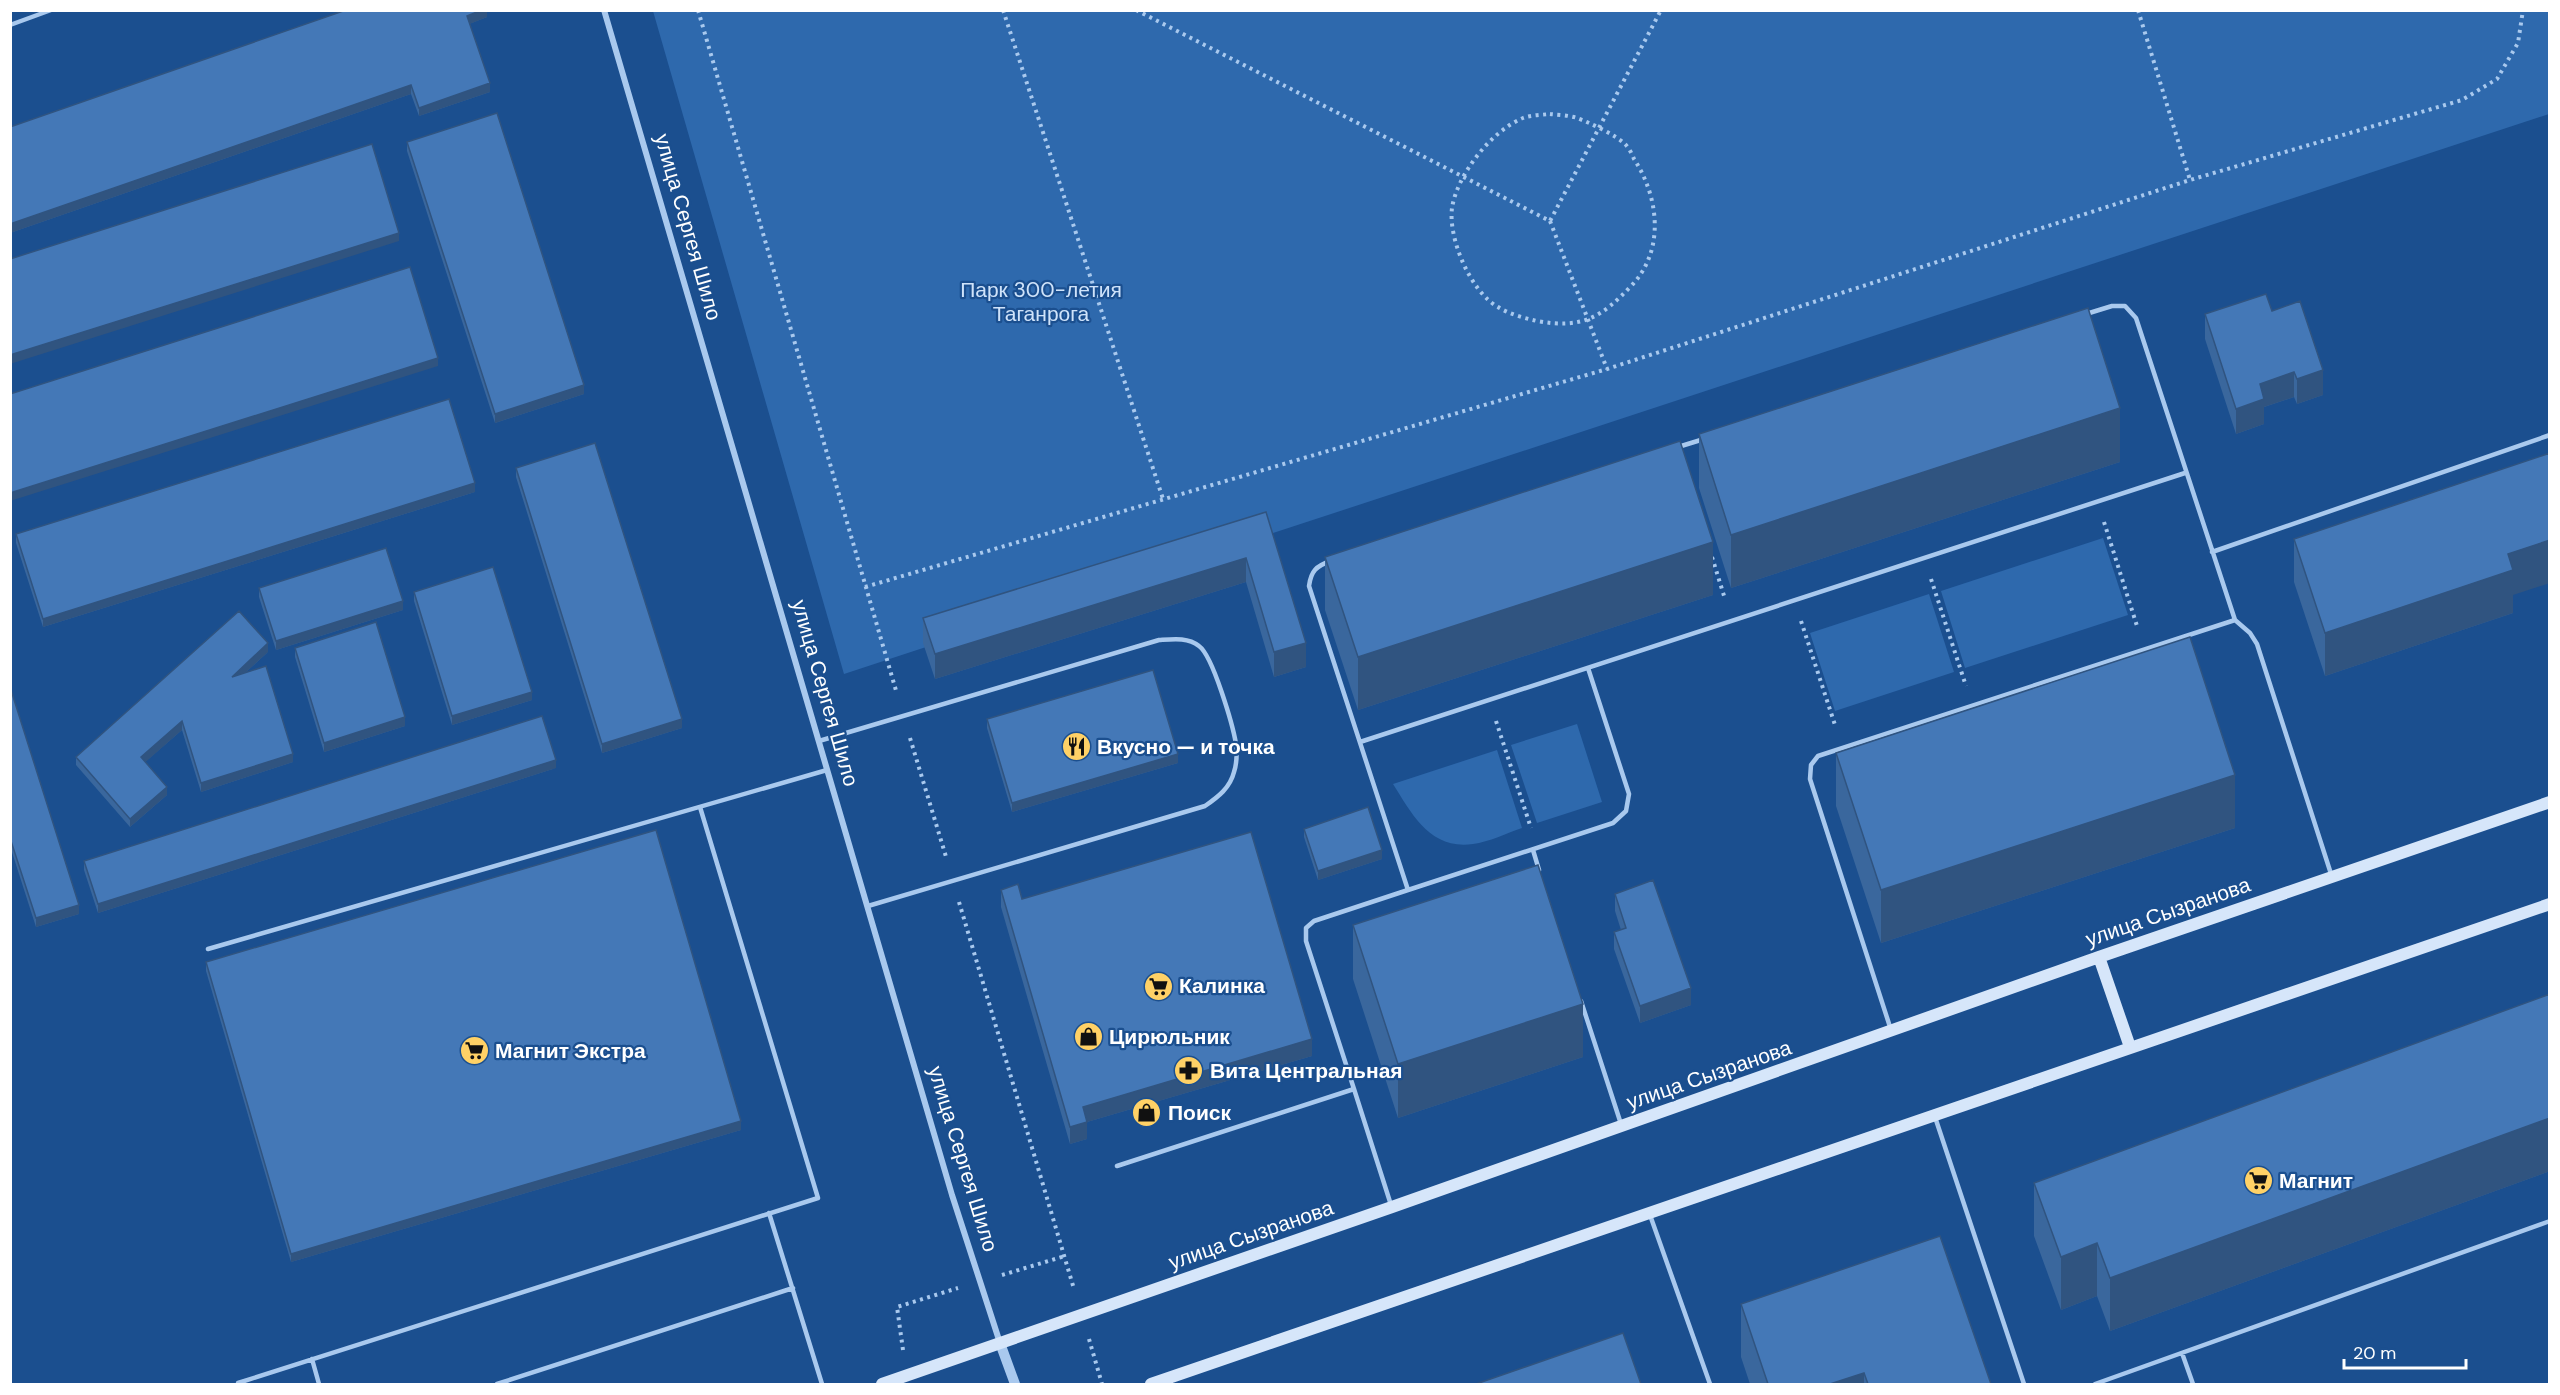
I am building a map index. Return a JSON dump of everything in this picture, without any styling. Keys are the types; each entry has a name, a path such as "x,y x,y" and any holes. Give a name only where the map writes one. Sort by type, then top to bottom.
{"main road":[{"name":"улица Сызранова","path":"882,1384 1392,1207 2098,957 2550,802"},
{"path":"1151,1384 1650,1215 2130,1047 2550,904"},
{"path":"2098,957 2130,1047"}],"street":[{"name":"улица Сергея Шило","path":"604,10 952,1195 1015,1384"}],"lane":[{"path":"10,25 51,10"},
{"path":"2078,317 2112,306 2125,306 2136,318 2235,620 2250,633 2257,644 2332,877"},
{"path":"2212,552 2550,435"},
{"path":"1677,448 1710,437"},
{"path":"1360,742 2185,473"},
{"path":"1341,557 1319,565 1310,573 1309,586 1408,890"},
{"path":"1892,1031 1810,779 1811,765 1818,756 2235,620"},
{"path":"819,741 1160,640 1174,638 1198,644 1206,652 1230,723 1236,744 1234,773 1223,792 1205,806 868,906"},
{"path":"1392,1207 1306,941 1306,928 1314,921 1613,823 1626,811 1629,794 1588,668"},
{"path":"208,949 827,770"},
{"path":"238,1384 818,1198 700,807"},
{"path":"1535,849 1540,872"},
{"path":"1579,993 1622,1126"},
{"path":"1117,1166 1354,1089"},
{"path":"1935,1116 2024,1384"},
{"path":"769,1213 822,1384"},
{"path":"1650,1215 1710,1384"},
{"path":"2095,1384 2550,1221"},
{"path":"497,1384 792,1288"},
{"path":"2182,1353 2193,1384"},
{"path":"312,1359 319,1384"}],"path":[{"path":"698,10 865,587 1102,1384"},
{"path":"1004,10 1163,499"},
{"path":"1136,10 1550,221 1607,369"},
{"path":"1550,221 1600,130 1661,10"},
{"path":"2138,10 2190,180"},
{"path":"865,587 1607,369 2190,180 2462,100 2497,79 2518,43 2523,10"},
{"path":"1550,114 1576,118 1625,143 1640,168 1650,193 1656,223 1651,256 1636,281 1618,300 1587,322 1560,325 1526,319 1497,307 1479,290 1464,267 1454,236 1452,208 1464,177 1476,156 1497,134 1523,118 1550,114"},
{"path":"2097,502 2145,649"},
{"path":"1712,556 1732,621"},
{"path":"1924,558 1972,706"},
{"path":"1794,600 1842,748"},
{"path":"1490,700 1535,849"},
{"path":"906,1376 897,1307 1065,1256"}],"green space":[{"name":"Парк 300-летия Таганрога","path":"653,11 2549,11 2549,114 844,674"},
{"path":"2103,538 2128,615 1965,668 1941,591"},
{"path":"1929,594 1954,672 1835,711 1810,633"},
{"path":"1577,724 1602,802 1537,823 1511,745"},
{"path":"1497,750 1522,828 1492,839 1473,844 1458,844 1434,836 1415,818 1393,784"}],"building":[{"path":"346,10 482,10 467,16 490,83 419,108 411,85 10,224 10,127"},
{"path":"497,113 584,385 495,414 407,142"},
{"path":"372,144 399,233 10,355 10,259"},
{"path":"410,267 438,358 10,493 10,394"},
{"path":"2266,294 2272,311 2300,301 2323,370 2297,379 2294,372 2260,384 2264,399 2236,409 2205,314"},
{"path":"2088,308 2120,408 1731,535 1699,434"},
{"path":"449,399 475,483 43,619 16,534"},
{"path":"1680,441 1713,542 1358,657 1325,557"},
{"path":"595,443 682,719 602,744 516,468"},
{"path":"2550,453 2550,540 2508,554 2513,570 2325,633 2294,539"},
{"path":"1266,512 1306,643 1274,652 1246,558 935,654 923,618"},
{"path":"386,548 403,601 276,641 259,588"},
{"path":"493,567 532,692 452,716 414,592"},
{"path":"239,611 268,643 232,677 266,666 293,754 201,783 182,721 141,757 167,787 130,819 76,757"},
{"path":"376,622 405,717 324,743 295,648"},
{"path":"2190,637 2235,775 1881,890 1836,753"},
{"path":"1153,670 1178,754 1012,803 987,719"},
{"path":"10,687 79,905 36,918 10,838"},
{"path":"542,716 556,760 98,904 84,861"},
{"path":"1368,807 1382,850 1318,871 1304,829"},
{"name":"Магнит Экстра","path":"656,830 741,1121 291,1254 206,962"},
{"name":"Калинка","path":"1251,832 1312,1039 1083,1107 1087,1122 1070,1127 1001,890 1018,884 1022,899"},
{"path":"1538,865 1583,1004 1398,1064 1353,925"},
{"path":"1653,880 1691,988 1640,1006 1614,932 1626,928 1615,894"},
{"path":"2550,994 2550,1118 2110,1278 2097,1243 2061,1257 2034,1183"},
{"path":"1940,1236 1991,1384 1868,1384 1864,1373 1830,1384 1768,1384 1741,1304"},
{"path":"1623,1333 1641,1384 1476,1384"}],"place":[{"name":"Вкусно — и точка","path":"1076,747"},
{"name":"Калинка","path":"1158,986"},
{"name":"Цирюльник","path":"1088,1037"},
{"name":"Магнит Экстра","path":"474,1051"},
{"name":"Вита Центральная","path":"1189,1071"},
{"name":"Поиск","path":"1147,1113"},
{"name":"Магнит","path":"2258,1181"}]}
